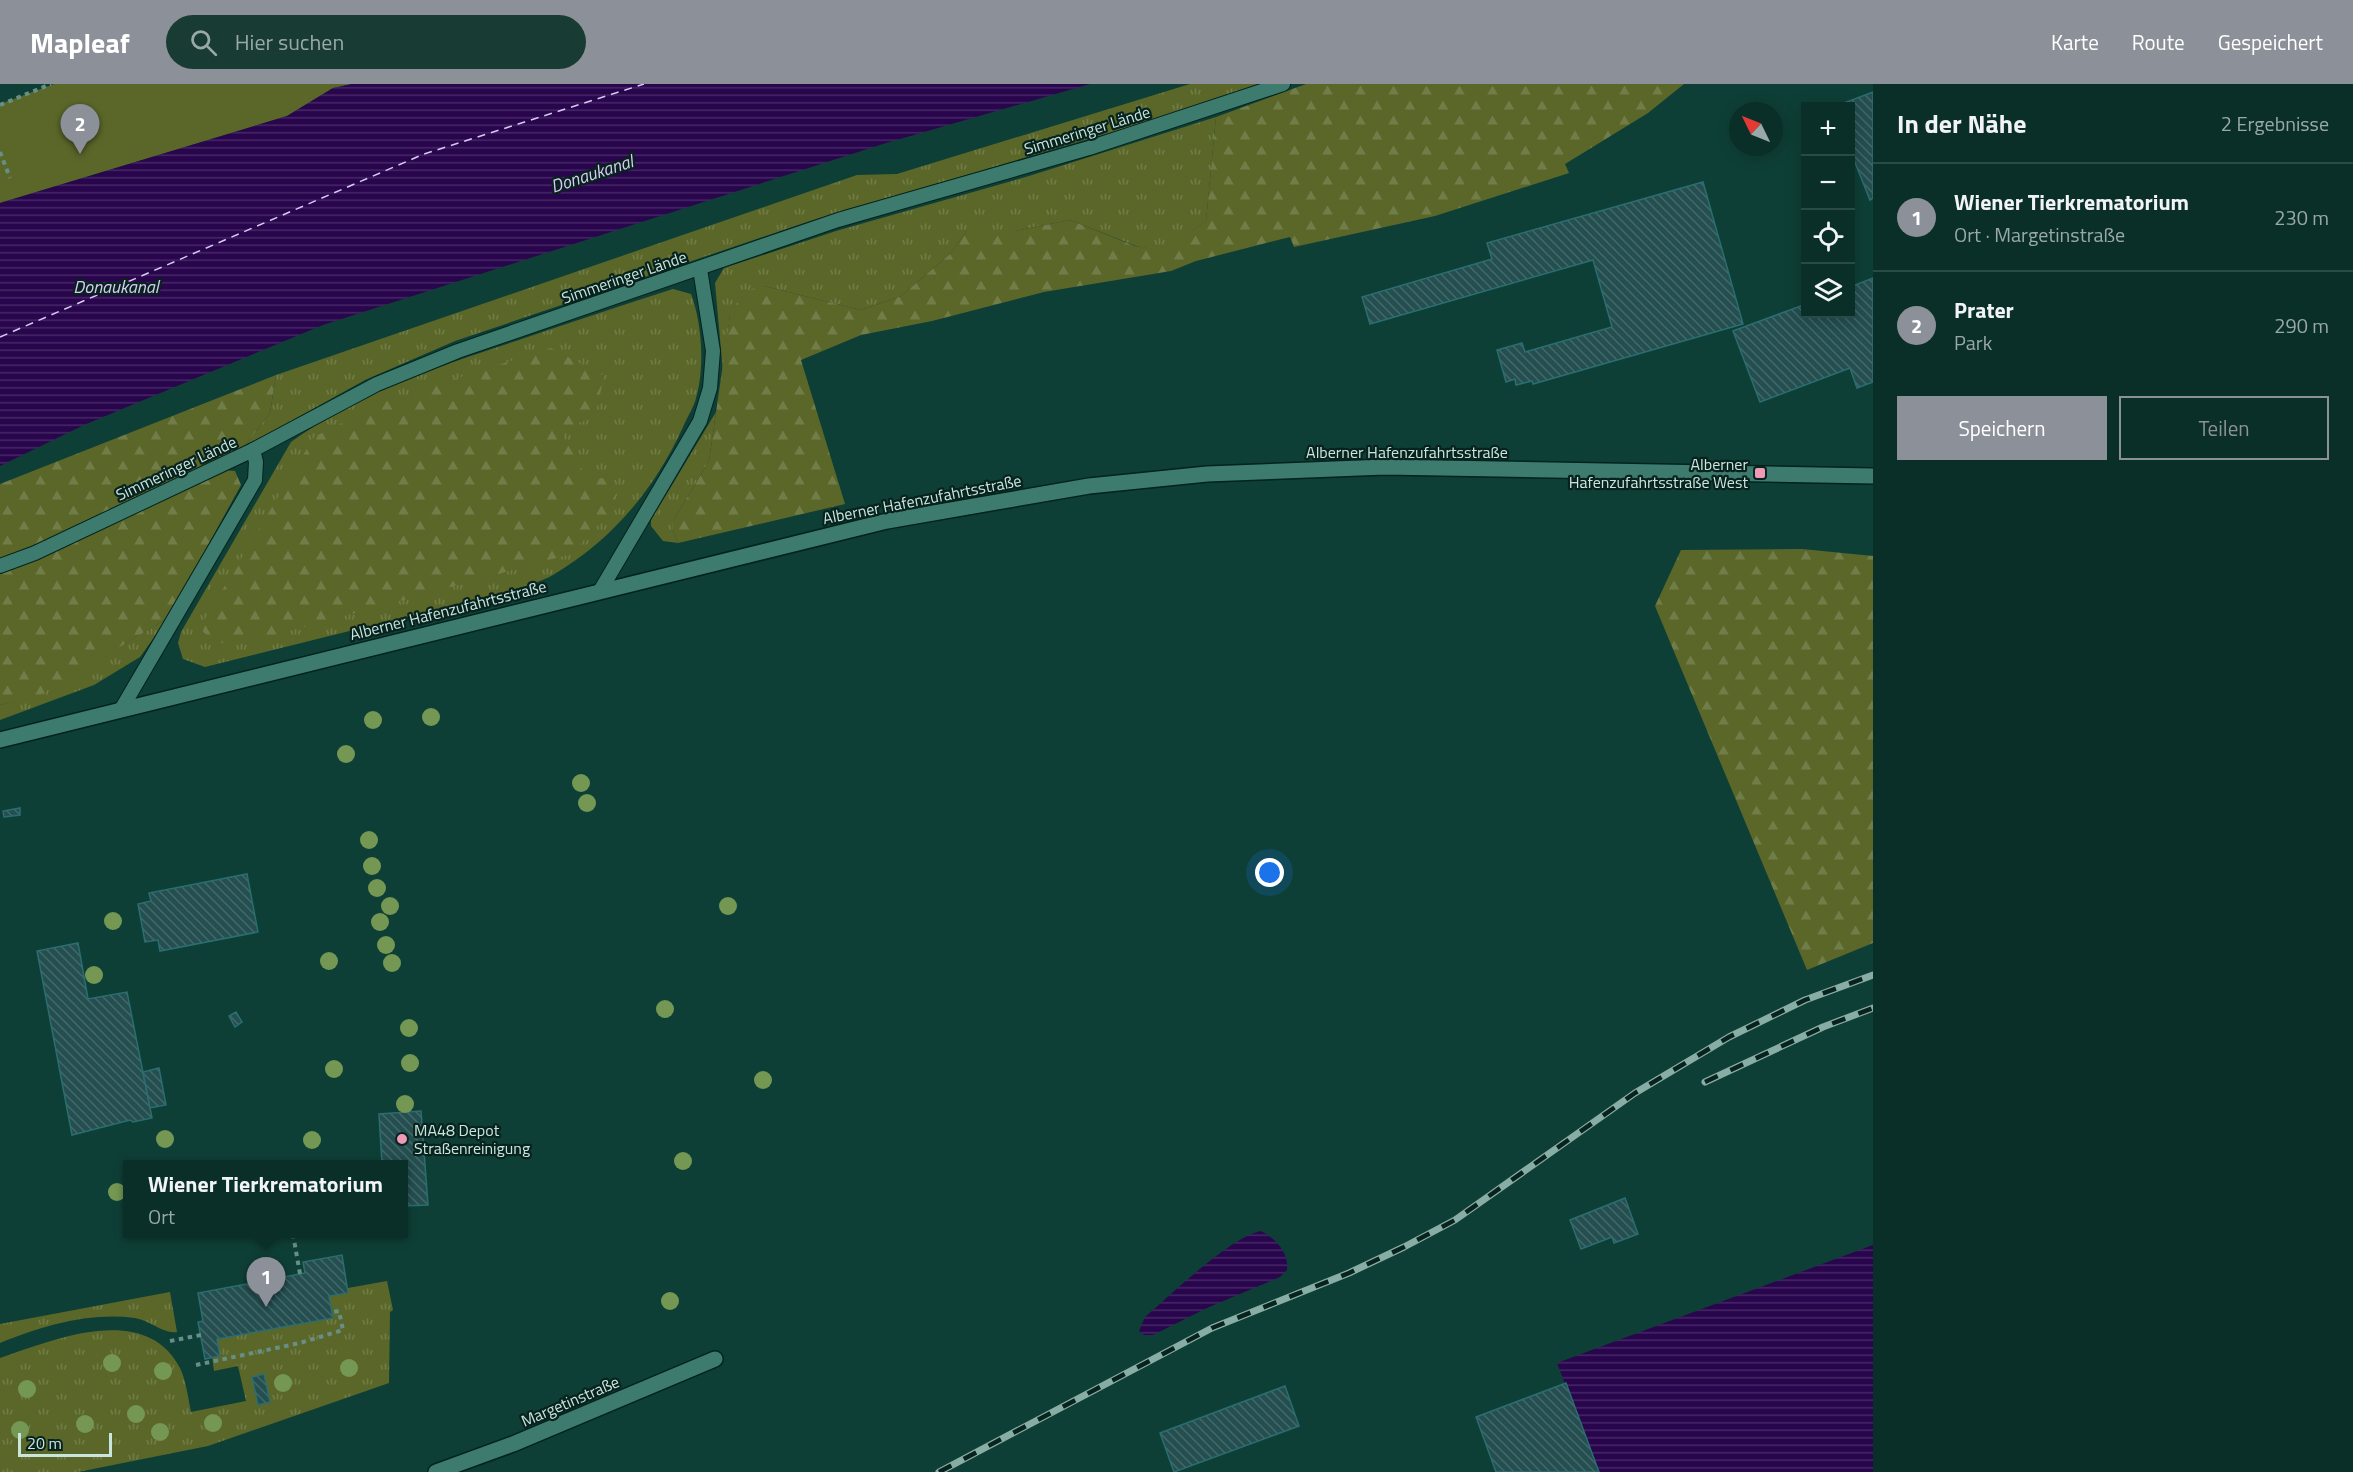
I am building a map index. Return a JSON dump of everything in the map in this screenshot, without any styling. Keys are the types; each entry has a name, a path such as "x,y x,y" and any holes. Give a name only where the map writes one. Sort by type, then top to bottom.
{"street":[{"name":"Alberner Hafenzufahrtsstraße","path":"0,740 122,708 887,521 1089,486 1208,474 1385,467 1873,476"},
{"name":"Margetinstraße","path":"436,1472 513,1444 715,1359"}],"lane":[{"name":"Simmeringer Lände","path":"0,566 45,549 253,450 377,384 458,351 838,220 1089,148 1283,84"},
{"path":"600,591 700,421 710,388 713,351 700,269"},
{"path":"122,708 255,480 256,462 253,450"}],"path":[{"path":"0,105 51,84"},
{"path":"0,152 10,178"},
{"path":"294,1238 300,1274"},
{"path":"196,1365 300,1343 343,1330 339,1311 332,1312"},
{"path":"170,1341 201,1335"}],"green space":[{"path":"54,84 352,84 333,88 287,116 0,203 0,104"},
{"path":"1190,84 1263,84 1180,112 810,221 455,341 365,380 244,447 270,413 276,375 857,175 897,174"},
{"path":"1306,84 1684,84 1648,113 1565,164 1569,173 1435,216 1294,247 1290,237 1196,261 1171,271 1044,292 932,321 861,335 801,360 845,504 678,543 673,530 673,521 709,461 730,315 744,291 764,286 861,310 901,296 950,254 967,231 1015,231 1070,220 1135,246 1164,250 1206,221 1216,117"},
{"path":"1216,117 1206,221 1164,251 1136,246 1070,220 1015,231 967,231 950,254 901,296 861,310 764,286 730,315 723,372 715,283 724,268 836,231 1029,176"},
{"path":"673,289 691,294 698,318 701,373 695,401 659,472 630,511 595,546 548,578 506,592 205,667 183,659 178,643 181,632 291,442 343,409 428,371"},
{"path":"551,348 604,376 595,417 560,430 586,477 611,479 617,495 609,513 571,554 234,646 215,641 203,632 205,619 314,437 386,401"},
{"path":"276,375 270,413 244,447 34,548 0,559 0,484"},
{"path":"716,412 709,461 673,521 673,530 678,543 663,541 651,526 651,520"},
{"path":"224,470 235,471 241,485 168,618 38,696 0,705 0,573 39,559"},
{"path":"1802,549 1873,556 1873,943 1807,970 1655,606 1681,550"},
{"path":"168,618 140,657 94,685 0,720 0,705 38,695"},
{"path":"387,1281 393,1310 390,1312 389,1383 208,1446 78,1472 0,1472 0,1358 71,1336 97,1331 122,1331 145,1336 164,1348 180,1368 191,1412 246,1401 238,1366 214,1371 212,1357 220,1356 217,1339 333,1318 329,1296 348,1293 348,1288"},
{"path":"170,1292 177,1332 166,1331 135,1318 100,1317 49,1326 0,1343 0,1324"}],"water":[{"name":"Donaukanal","path":"352,84 1090,84 883,144 323,325 84,425 0,466 0,203 287,116 333,88"},
{"path":"1261,1231 1272,1238 1284,1252 1287,1270 1280,1277 1209,1307 1153,1335 1144,1335 1139,1331 1145,1317 1202,1268 1248,1235"},
{"path":"1873,1245 1873,1472 1599,1472 1557,1363"}],"building":[{"path":"1873,92 1873,198 1870,200 1855,162 1855,102 1847,102"},
{"path":"1703,182 1743,324 1533,384 1532,381 1516,385 1515,379 1506,382 1497,350 1522,343 1525,352 1612,327 1593,260 1370,324 1362,297 1492,259 1487,243"},
{"path":"1873,278 1873,382 1857,388 1850,368 1760,402 1733,331 1801,306 1801,318 1855,318 1855,285"},
{"path":"20,808 20,815 4,817 3,811"},
{"path":"247,874 258,932 160,951 158,940 145,942 138,904 151,901 149,893"},
{"path":"78,943 88,999 127,992 152,1118 133,1122 130,1120 72,1135 37,951"},
{"path":"236,1012 242,1022 235,1027 229,1016"},
{"path":"159,1068 166,1105 150,1108 143,1072"},
{"name":"MA48 Depot Straßenreinigung","path":"421,1111 428,1205 408,1206 408,1160 382,1160 379,1114"},
{"path":"1625,1198 1638,1234 1614,1243 1612,1237 1581,1249 1570,1220"},
{"path":"342,1255 348,1293 329,1296 333,1318 217,1339 220,1356 205,1359 198,1322 203,1321 198,1293 305,1273 303,1262"},
{"path":"264,1374 270,1402 258,1405 252,1377"},
{"path":"1566,1383 1599,1472 1496,1472 1476,1417"},
{"path":"1285,1386 1299,1426 1174,1472 1160,1433"}],"ferry route":[{"path":"0,337 424,154 644,84"}],"railway":[{"path":"939,1472 1212,1328 1349,1273 1455,1220 1635,1093 1729,1037 1805,1000 1873,975"},
{"path":"1705,1082 1823,1027 1873,1008"}],"place":[{"name":"Prater","path":"80,154"},
{"name":"Alberner Hafenzufahrtsstraße West","path":"1760,473"},
{"name":"MA48 Depot Straßenreinigung","path":"402,1139"},
{"name":"Wiener Tierkrematorium","path":"266,1307"}]}
